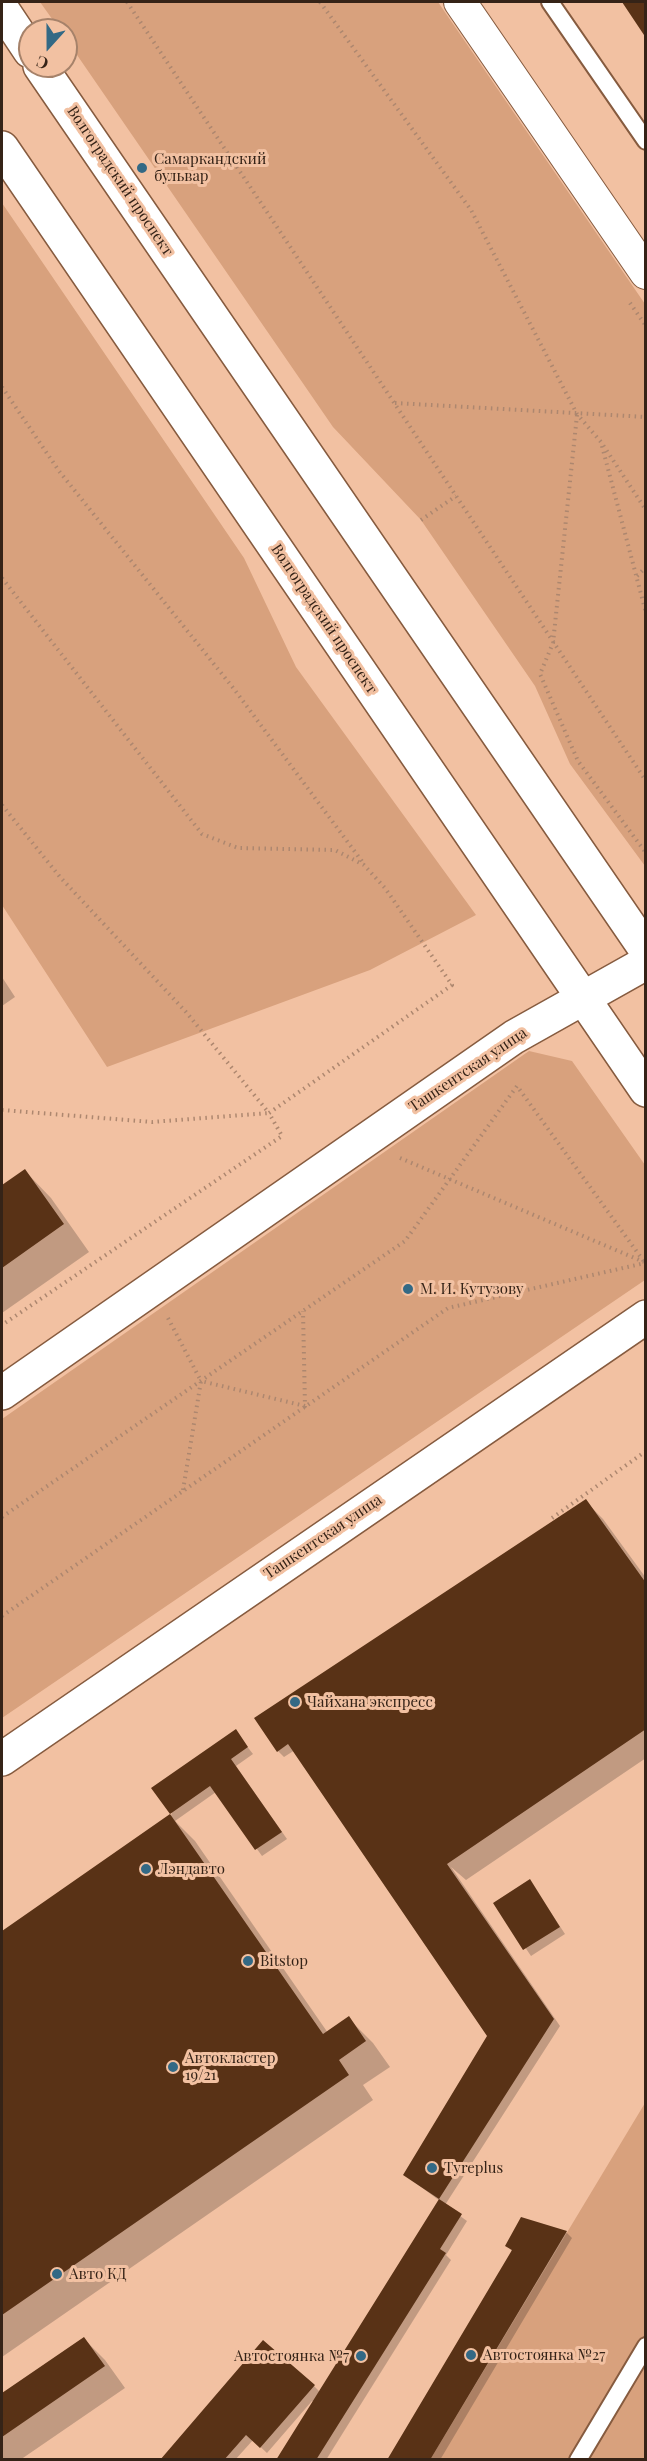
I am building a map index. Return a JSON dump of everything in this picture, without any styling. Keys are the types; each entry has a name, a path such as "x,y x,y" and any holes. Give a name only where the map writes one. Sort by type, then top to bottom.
{"main road":[{"path":"2,9 18,33"},
{"name":"Волгоградский проспект","path":"48,78 645,950"},
{"name":"Волгоградский проспект","path":"2,148 645,1090"},
{"name":"Ташкентская улица","path":"2,1393 514,1037 645,963"},
{"name":"Ташкентская улица","path":"2,1759 645,1317"}],"street":[{"path":"460,2 645,273"}],"lane":[{"path":"550,2 645,141"},
{"path":"578,2460 645,2346"}],"path":[{"path":"127,2 645,781"},
{"path":"320,2 471,210 577,414 601,442 645,510"},
{"path":"2,387 59,471 234,689 364,865 385,888 452,985 269,1113 152,1122 2,1110"},
{"path":"394,403 645,417"},
{"path":"577,414 553,643 540,674 578,761 645,853"},
{"path":"601,442 645,613"},
{"path":"421,520 456,496"},
{"path":"636,577 645,567"},
{"path":"2,578 202,834 238,848 335,850 364,865"},
{"path":"2,805 60,877 186,1012 269,1113 282,1137 2,1325"},
{"path":"2,1517 405,1241 517,1086 645,1263"},
{"path":"396,1156 645,1263"},
{"path":"2,1616 448,1308 645,1263"},
{"path":"303,1311 305,1406"},
{"path":"168,1317 201,1381 183,1490"},
{"path":"201,1381 305,1406"},
{"path":"552,1518 645,1451"}],"shaded area":[{"path":"40,2 438,2 645,304 645,866 570,764 535,686 421,520 333,427 78,56 78,18 51,18"},
{"path":"2,203 244,558 296,667 476,915 370,970 107,1067 2,905"},
{"path":"529,1051 572,1061 645,1165 645,1280 2,1718 2,1419"},
{"path":"645,2103 645,2459 430,2460"}],"building":[{"path":"622,2 646,2 646,38"},
{"path":"25,1169 64,1224 2,1268 2,1185"},
{"path":"586,1499 646,1583 646,1729 447,1864 554,2019 439,2199 403,2175 487,2036 288,1744 277,1752 254,1718"},
{"path":"236,1729 248,1747 231,1759 282,1832 255,1850 210,1786 170,1814 151,1788"},
{"name":"Автокластер 19/21","path":"170,1814 323,2034 349,2016 366,2041 339,2060 349,2075 2,2315 2,1931"},
{"path":"530,1879 560,1927 523,1950 493,1903"},
{"name":"Автостоянка №7","path":"439,2199 462,2214 440,2249 446,2253 316,2460 276,2460"},
{"name":"Автостоянка №27","path":"521,2217 567,2231 430,2460 387,2460 512,2250 505,2246"},
{"path":"84,2337 105,2366 2,2437 2,2393"},
{"path":"263,2340 315,2385 260,2448 246,2435 224,2460 160,2460"}],"place":[{"name":"Самаркандский бульвар","path":"142,168"},
{"name":"М. И. Кутузову","path":"408,1289"},
{"name":"Чайхана экспресс","path":"295,1702"},
{"name":"Лэндавто","path":"146,1869"},
{"name":"Bitstop","path":"248,1961"},
{"name":"Автокластер 19/21","path":"173,2067"},
{"name":"Tyreplus","path":"432,2168"},
{"name":"Авто КД","path":"57,2274"},
{"name":"Автостоянка №27","path":"471,2355"},
{"name":"Автостоянка №7","path":"361,2356"}]}
